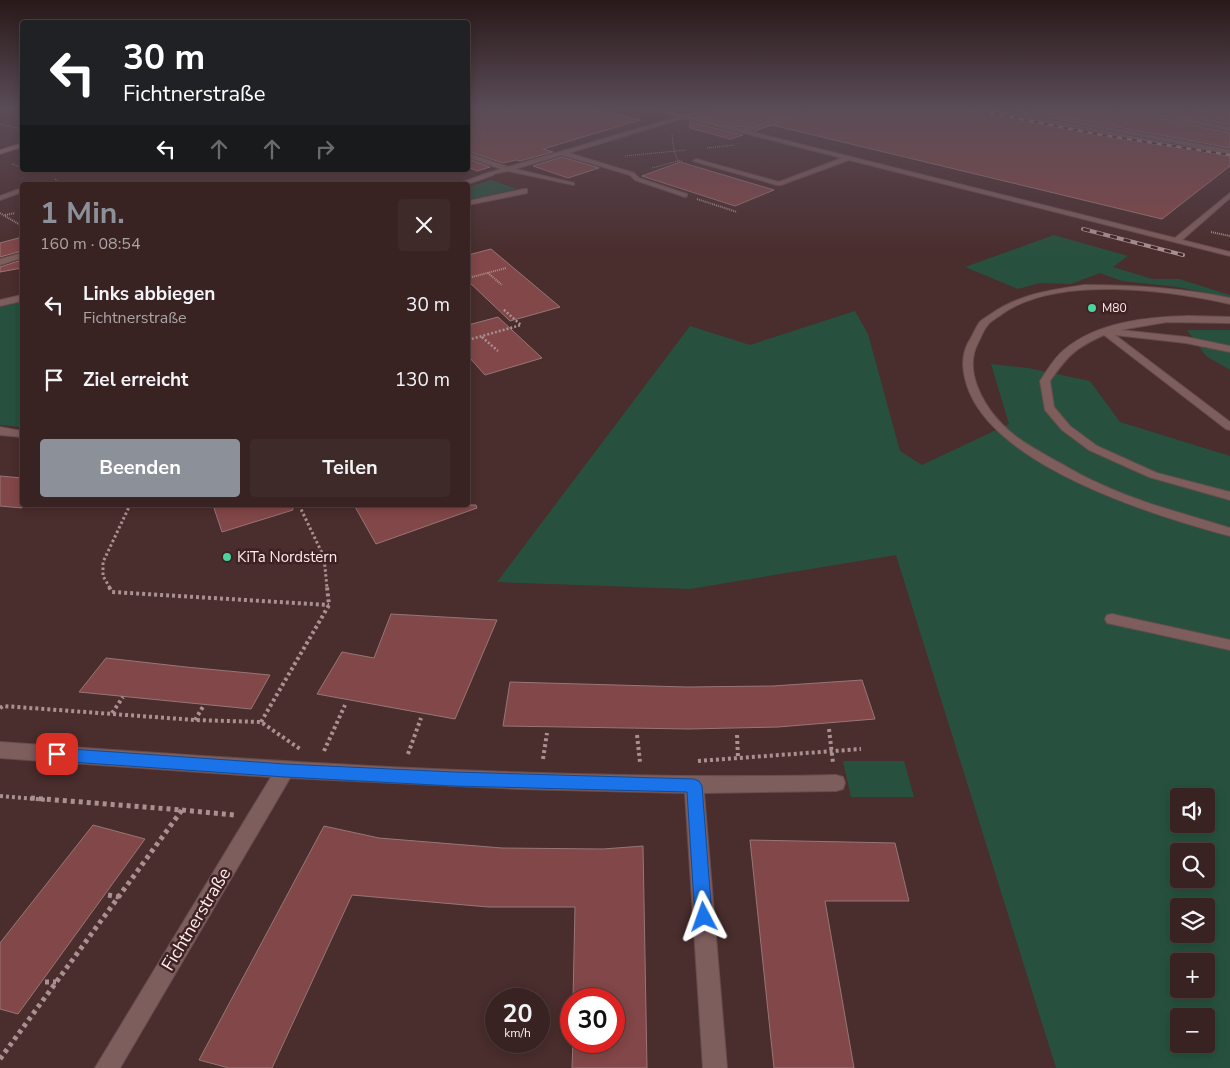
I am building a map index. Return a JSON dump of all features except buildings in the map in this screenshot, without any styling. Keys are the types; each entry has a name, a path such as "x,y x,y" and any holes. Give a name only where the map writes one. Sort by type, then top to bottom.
{"street":[{"path":"467,182 491,174"},
{"path":"0,198 20,191"},
{"path":"470,203 524,191"},
{"path":"0,262 20,257"},
{"path":"0,303 20,298"},
{"path":"0,431 20,434"},
{"path":"0,750 285,770 473,780 694,786 836,783"},
{"name":"Fichtnerstraße","path":"107,1068 285,770"},
{"path":"694,786 715,1068"}],"lane":[{"path":"476,158 506,169 572,184"},
{"path":"491,174 546,158"},
{"path":"579,158 632,174 637,179 685,195"},
{"path":"696,161 779,184 848,158 1230,254"},
{"path":"1176,241 1230,196"},
{"path":"1230,301 1179,291 1134,287 1098,287 1034,295 988,318 972,338 967,361 973,387 982,406 1003,431 1036,454 1094,486 1172,514 1230,532"},
{"path":"1230,320 1176,320 1131,323 1104,331 1067,352 1045,381 1049,408 1066,428 1093,448 1153,474 1230,496"},
{"path":"1104,331 1186,340 1230,349"},
{"path":"1104,331 1230,427"},
{"path":"1112,619 1230,645"}],"path":[{"path":"632,174 678,161"},
{"path":"685,195 737,212"},
{"path":"0,213 18,224"},
{"path":"4,215 15,213"},
{"path":"470,278 506,268"},
{"path":"488,273 502,285"},
{"path":"470,339 522,325 503,309"},
{"path":"481,336 498,351"},
{"path":"129,507 103,562 103,576 112,592 329,605"},
{"path":"261,722 329,605 324,557 299,507"},
{"path":"112,713 123,697"},
{"path":"195,720 204,705"},
{"path":"324,752 345,705"},
{"path":"0,708 3,706 195,720 261,722 302,751"},
{"path":"408,754 421,718"},
{"path":"829,729 836,783"},
{"path":"543,759 547,733"},
{"path":"637,735 640,762"},
{"path":"737,735 738,758"},
{"path":"691,762 861,749"},
{"path":"317,751 333,752"},
{"path":"398,754 418,755"},
{"path":"534,758 553,759"},
{"path":"630,762 648,762"},
{"path":"0,796 258,817"},
{"path":"1,1056 182,810"},
{"path":"108,895 119,897"},
{"path":"46,982 56,982"}],"green space":[{"path":"491,180 517,189 470,200 470,186"},
{"path":"1054,235 1128,256 1113,267 1152,279 1179,279 1230,295 1230,298 1178,287 1122,281 1100,273 1071,284 1040,283 1018,289 965,267"},
{"path":"20,302 20,427 0,425 0,307"},
{"path":"855,311 868,334 900,451 922,465 1009,424 991,364 1028,368 1090,381 1120,422 1230,456 1230,1068 1056,1068 896,555 690,589 497,582 690,326 750,345"},
{"path":"1187,330 1230,330 1230,370 1206,356"},
{"path":"843,761 904,761 914,797 851,797"}],"railway":[{"path":"1083,229 1183,255"}],"place":[{"name":"M80","path":"1092,308"},
{"name":"KiTa Nordstern","path":"227,557"}],"route":[{"path":"57,754 285,770 454,779 694,786 704,917"}]}
